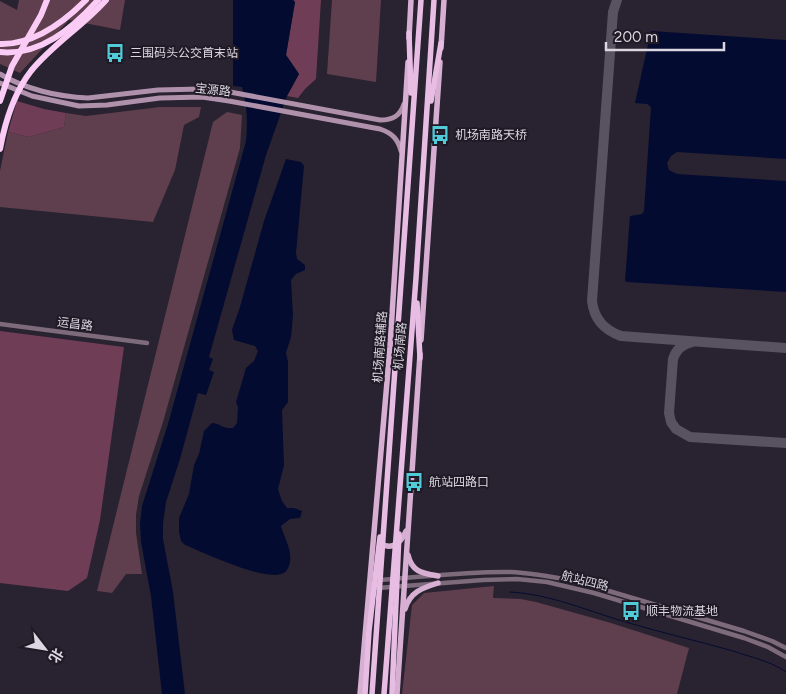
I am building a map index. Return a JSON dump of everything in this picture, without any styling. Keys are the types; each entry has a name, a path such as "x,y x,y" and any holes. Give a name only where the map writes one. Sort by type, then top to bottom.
{"highway":[{"path":"0,101 12,66 41,15 47,0"},
{"path":"0,44 17,43 40,35 61,22 86,0"},
{"path":"0,52 16,53 48,42 70,27 98,0"},
{"path":"0,149 13,103 26,79 42,59 106,0"},
{"name":"机场南路","path":"372,694 421,0"},
{"name":"机场南路","path":"384,694 400,464 416,278 434,0"},
{"path":"409,33 412,127"},
{"path":"426,128 441,43"},
{"path":"416,278 420,358"},
{"path":"365,694 375,579 387,482"},
{"path":"392,691 398,579 399,484"}],"main road":[{"name":"机场南路辅路","path":"360,694 390,347 411,0"},
{"path":"397,694 444,0"},
{"name":"宝源路","path":"0,74 30,87 68,96 88,98 178,89 200,89 230,92 380,120"},
{"name":"宝源路","path":"0,83 46,100 86,106 174,97 202,97 380,129 390,133 398,141 402,164"},
{"path":"0,91 11,88"},
{"path":"380,120 392,119 398,116 406,93"},
{"path":"380,120 387,125 385,128 380,129"},
{"path":"374,532 376,539 383,545 392,546 398,544 404,535 409,515"},
{"path":"407,539 408,556 412,566 422,573 438,576"},
{"path":"402,621 412,594 438,583"}],"street":[{"name":"运昌路","path":"0,324 147,343"},
{"name":"航站四路","path":"370,580 479,572 538,574 576,581 756,634 786,648"},
{"name":"航站四路","path":"369,589 517,579 560,585 744,638 768,647 786,657"}],"shaded area":[{"path":"19,0 125,0 120,30 69,20 20,73 0,64 0,1 17,10"},
{"path":"293,0 321,0 316,79 298,98 287,96 299,74 286,55 295,2"},
{"path":"332,0 381,0 376,82 327,74"},
{"path":"17,101 66,113 64,127 29,137 8,132"},
{"path":"160,107 201,107 199,117 184,125 175,170 153,222 0,207 0,171 8,132 29,137 64,127 66,113 86,116"},
{"path":"227,112 242,115 240,148 163,422 139,496 136,533 142,574 126,574 112,593 97,591 213,122"},
{"path":"0,331 124,347 100,520 87,578 68,591 0,583"},
{"path":"494,586 493,598 521,599 536,602 689,648 677,694 402,694 412,605 424,593"}],"water":[{"path":"233,0 293,0 295,2 286,55 299,74 287,96 266,155 209,357 213,359 209,370 214,372 206,395 198,393 166,502 163,539 173,592 185,694 162,694 151,596 141,542 140,524 142,506 168,424 246,141 247,114 244,94 242,87 233,86"},
{"path":"651,31 786,40 786,159 677,152 671,156 667,163 669,170 677,174 786,181 786,292 625,281 630,216 642,214 644,211 651,107 647,104 635,103"},
{"path":"286,159 301,162 304,166 296,253 297,259 305,265 305,270 296,274 291,280 293,315 291,337 286,353 288,362 288,402 282,410 284,465 278,489 282,501 287,508 302,511 300,518 290,519 281,526 290,553 287,570 280,574 269,575 254,572 185,545 181,541 179,532 179,518 189,494 194,465 199,454 204,431 212,423 233,428 237,423 238,407 236,402 246,368 254,361 258,351 255,346 234,340 232,330 264,221"}],"waterway":[{"path":"510,592 540,596 629,623 733,651 767,662 786,672"}],"taxiway":[{"path":"617,0 613,12 592,301 595,313 605,327 621,336 786,348"},
{"path":"692,342 680,348 673,359 669,413 671,422 676,429 690,437 786,443"}],"place":[{"name":"三围码头公交首末站","path":"115,53"},
{"name":"机场南路天桥","path":"440,135"},
{"name":"航站四路口","path":"414,482"},
{"name":"顺丰物流基地","path":"631,611"}]}
